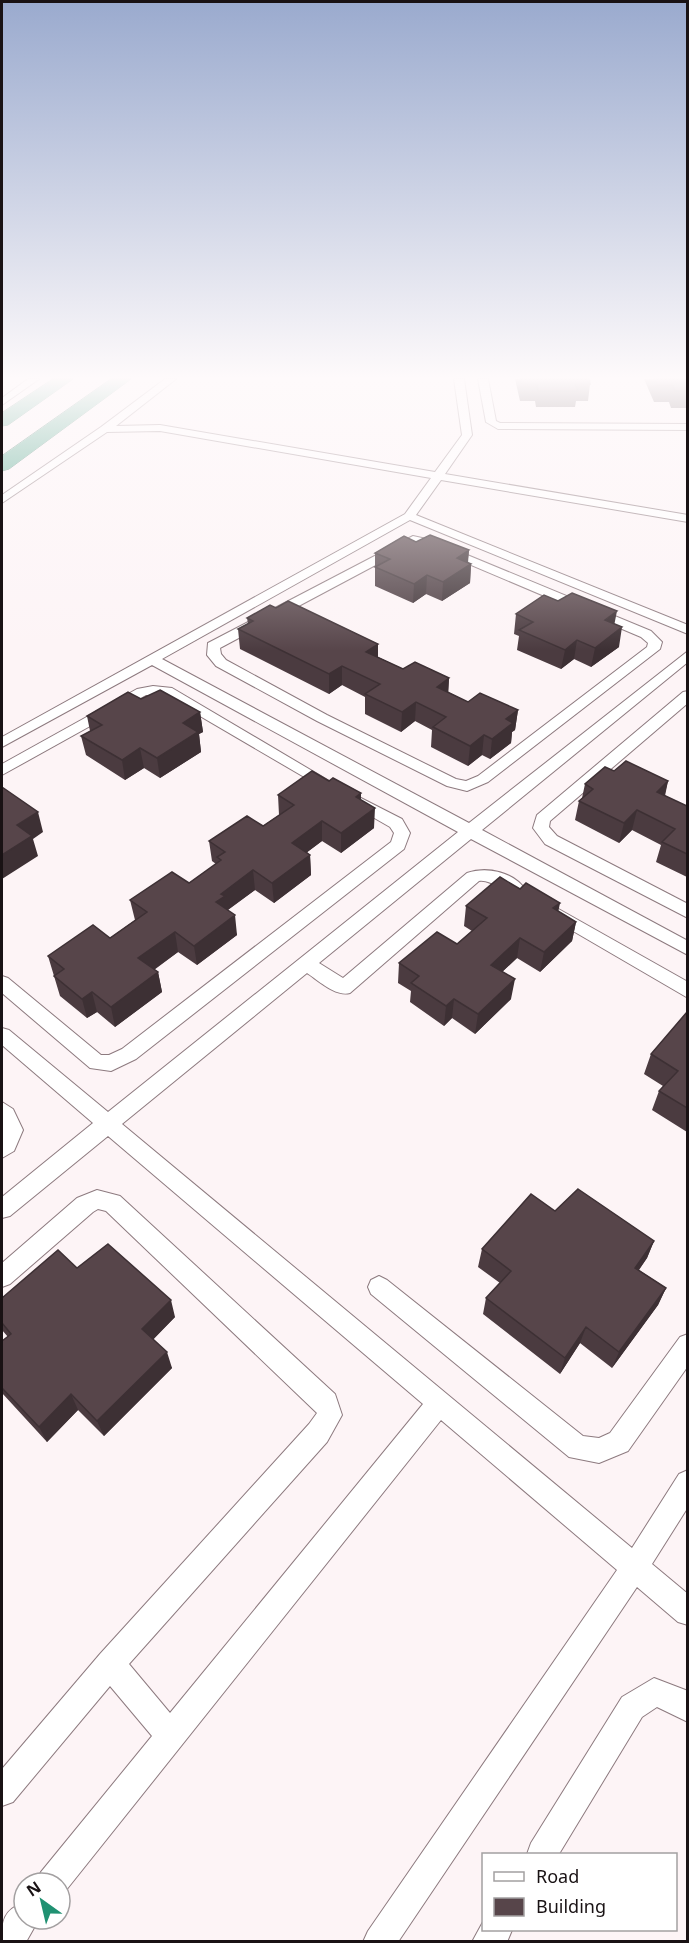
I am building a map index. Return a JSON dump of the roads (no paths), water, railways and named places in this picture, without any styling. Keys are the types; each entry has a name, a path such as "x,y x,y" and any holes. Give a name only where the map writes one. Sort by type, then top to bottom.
{"street":[{"path":"2,500 46,470"},
{"path":"395,470 687,519"},
{"path":"2,743 409,516 444,470"},
{"path":"409,516 687,630"},
{"path":"413,540 427,542 531,586 646,634 655,642 653,649 483,779 467,786 452,783 322,718 221,663 214,655 213,646 413,540"},
{"path":"531,586 550,574"},
{"path":"2,1209 687,655"},
{"path":"154,660 468,832 686,946"},
{"path":"2,983 97,1063 111,1062 129,1054 279,940 398,845 402,833 396,823 274,755 167,691 142,692 6,762"},
{"path":"687,695 543,819 541,828 551,840 687,912"},
{"path":"294,738 322,718"},
{"path":"306,963 344,988 480,874 492,876 687,991"},
{"path":"2,1035 687,1612"},
{"path":"2,1110 11,1119 13,1131 7,1145 2,1149"},
{"path":"2,1277 85,1205 97,1199 112,1203 326,1403 330,1415 318,1433 110,1664 2,1791"},
{"path":"379,1287 578,1448 600,1451 619,1442 687,1345"},
{"path":"62,1871 439,1403"},
{"path":"379,1941 635,1567 687,1483"},
{"path":"110,1664 171,1736"},
{"path":"543,1853 632,1707 654,1692 682,1703 687,1708"}]}
